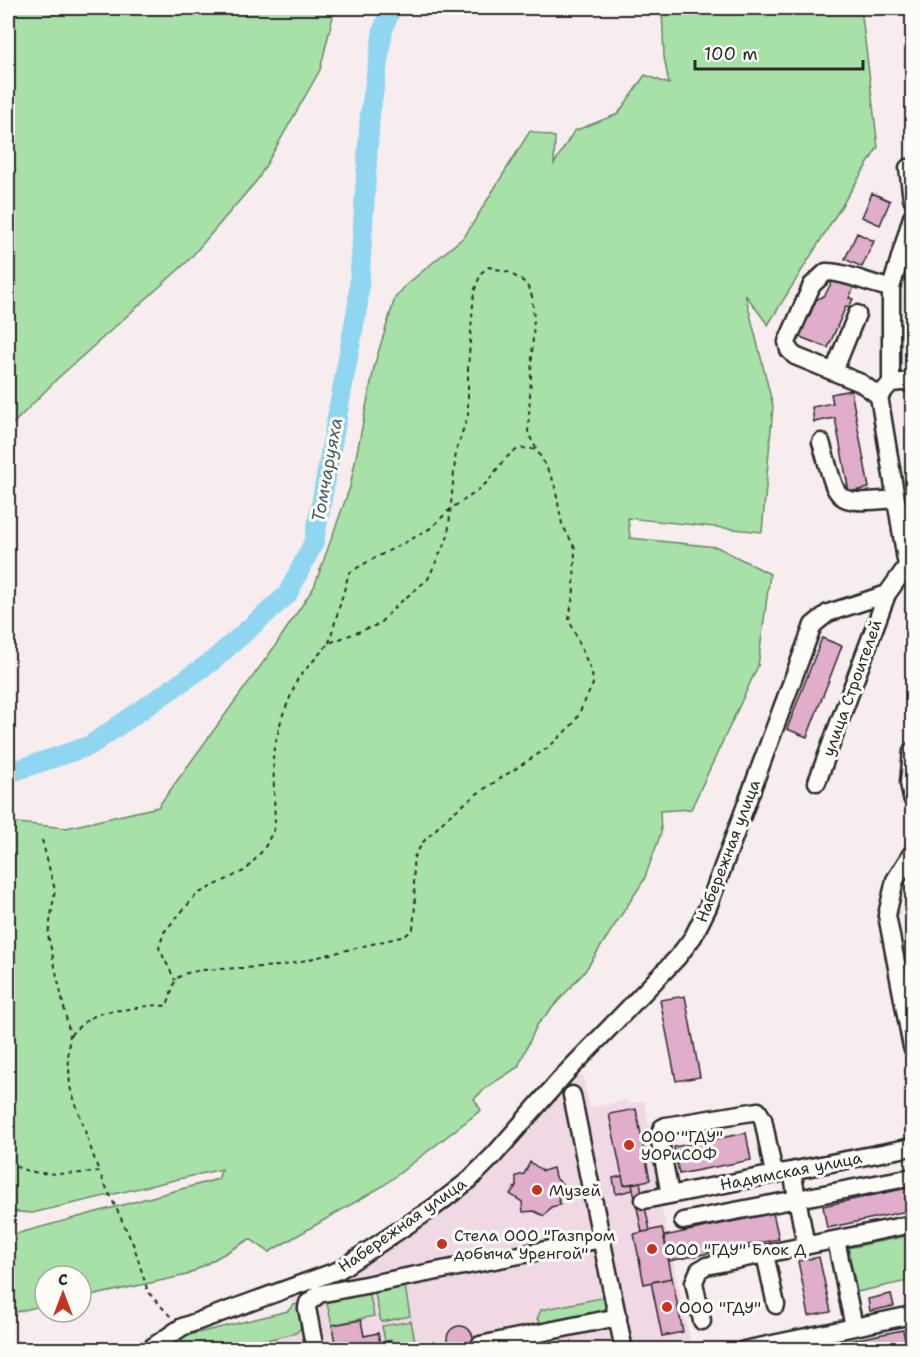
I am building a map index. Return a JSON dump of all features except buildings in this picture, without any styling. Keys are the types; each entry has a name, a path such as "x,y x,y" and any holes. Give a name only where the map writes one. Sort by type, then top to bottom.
{"street":[{"path":"908,168 912,198"},
{"path":"891,383 891,288 912,217"},
{"path":"887,594 910,565 895,499 879,396 861,383 795,356 787,342 812,285 826,272 834,272 891,288"},
{"path":"834,371 857,314"},
{"path":"879,396 891,383 912,381"},
{"path":"821,442 835,489 840,497 856,503 895,499"},
{"name":"улица Строителей","path":"817,782 887,594"},
{"name":"Набережная улица","path":"149,1349 182,1327 339,1270 433,1208 468,1181 494,1155 590,1049 677,958 693,937 708,907 813,625 828,613 887,594"},
{"path":"912,751 909,771 912,798"},
{"path":"912,853 895,880 886,915 912,1047"},
{"path":"896,965 912,962"},
{"path":"572,1095 624,1350"},
{"path":"670,1195 659,1136 662,1128 666,1126 758,1111 763,1119 774,1174"},
{"name":"Надымская улица","path":"644,1200 912,1147"},
{"path":"792,1171 806,1246"},
{"path":"683,1221 912,1177"},
{"path":"702,1321 694,1282 699,1270 706,1266 912,1224"},
{"path":"311,1349 307,1308 308,1303 319,1294 602,1239"},
{"path":"836,1240 854,1327"},
{"path":"765,1254 776,1305"},
{"path":"744,1350 912,1315"},
{"path":"480,1345 525,1343 618,1317"}],"path":[{"path":"70,1035 88,1018 106,1010 131,1009 150,1004 167,1006 175,980 183,975 201,970 281,966 405,936 413,929 415,904 412,859 423,842 449,816 478,793 549,747 575,722 593,684 592,673 569,619 574,590 575,548 562,524 554,482 528,433 534,318 532,296 526,283 508,272 489,267 481,273 474,292 468,368 468,415 456,451 448,536 428,579 379,624 329,643"},
{"path":"175,980 159,948 164,932 197,894 246,870 264,849 275,828 273,753 282,717 298,678 329,643 349,573 380,553 426,531 452,508 464,503 485,484 508,454 530,448 537,451"},
{"path":"42,840 55,890 49,943 70,1035 68,1051 70,1087 99,1172 134,1246 148,1292 182,1327"},
{"path":"8,1161 14,1166 46,1173 99,1172"}],"shaded area":[{"path":"583,1075 590,1108 627,1100 628,1104 644,1101 665,1204 661,1205 692,1349 182,1350 179,1336 289,1310 292,1306 291,1296 301,1294 300,1285 469,1190 521,1141 577,1076"}],"green space":[{"path":"8,8 335,8 320,70 258,179 187,262 58,378 8,429"},
{"path":"662,8 861,8 878,147 768,325 745,294 773,406 762,532 628,518 630,538 717,547 770,574 758,666 691,809 660,811 661,833 644,880 585,971 537,1025 518,1067 487,1087 474,1099 481,1110 383,1186 269,1252 250,1239 187,1275 93,1295 93,1264 33,1264 33,1308 8,1314 8,1236 218,1179 222,1169 32,1213 8,1211 8,822 66,828 158,807 275,646 314,587 350,487 375,363 395,298 406,285 465,236 530,131 555,137 554,164 574,131 618,114 645,75 669,84 664,57"},
{"path":"912,1235 912,1280 857,1292 848,1248"},
{"path":"400,1284 405,1286 410,1316 381,1322 374,1289"},
{"path":"369,1291 374,1316 332,1325 326,1299"},
{"path":"606,1297 611,1311 543,1325 537,1319 541,1310"},
{"path":"299,1304 302,1327 296,1333 224,1350 183,1349 181,1337 288,1311 293,1305"},
{"path":"411,1321 416,1347 425,1345 426,1349 393,1349 391,1340 385,1341 382,1326"}],"waterway":[{"name":"Томчаруяха","path":"8,773 89,746 211,662 287,595 314,542 358,303 370,115 383,30 391,8"}],"place":[{"name":"ООО \"ГДУ\" УОРиСОФ","path":"629,1145"},
{"name":"Музей","path":"537,1190"},
{"name":"Стела ООО \"Газпром добыча Уренгой\"","path":"442,1244"},
{"name":"ООО \"ГДУ\" Блок Д","path":"652,1249"},
{"name":"ООО \"ГДУ\"","path":"667,1307"}]}
